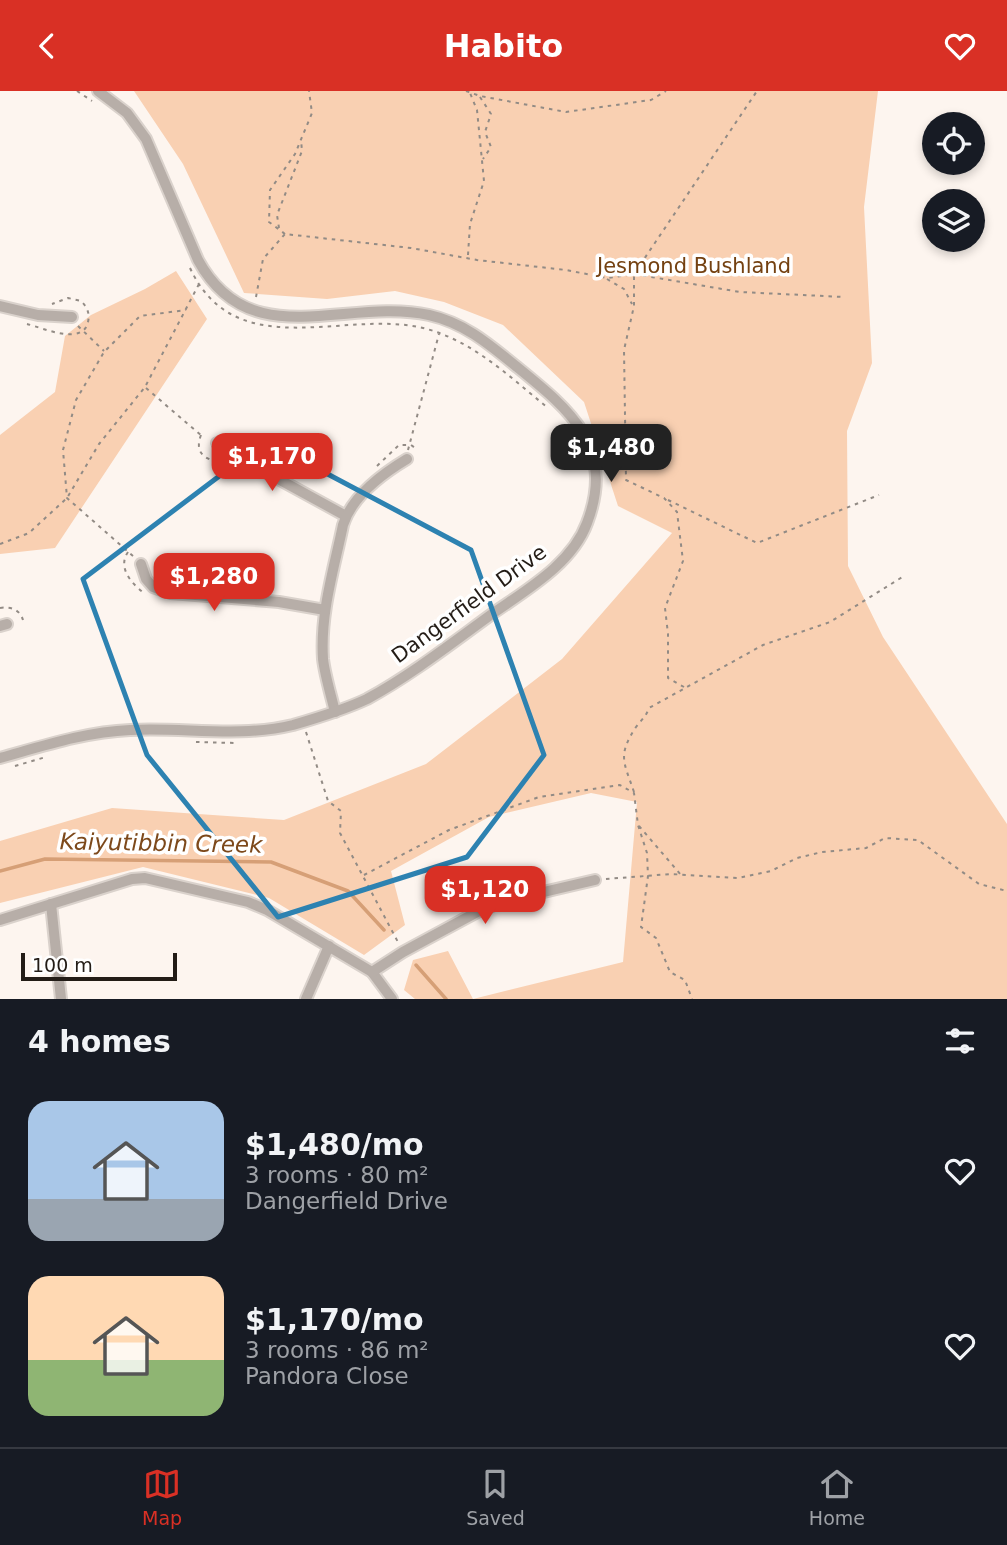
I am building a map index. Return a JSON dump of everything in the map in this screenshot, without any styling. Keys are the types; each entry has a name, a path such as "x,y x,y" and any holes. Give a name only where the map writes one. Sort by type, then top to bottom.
{"street":[{"name":"Dangerfield Drive","path":"0,758 101,732 145,730 228,733 263,730 335,712 365,700 394,683 495,612 563,560 584,531 592,508 595,481 592,457 586,438 568,411 481,338 464,327 429,315 396,311 282,318 254,312 237,304 203,279 146,139 127,113 95,96"},
{"path":"0,306 38,315 72,317"},
{"path":"217,443 346,516"},
{"path":"335,712 324,662 325,610 346,516 363,493 385,473 407,459"},
{"path":"141,564 146,579 153,587 171,593 325,610"},
{"path":"0,920 132,879 145,878 257,906 372,972 392,999"},
{"path":"372,972 479,911 505,901 595,880"},
{"path":"51,904 61,999"},
{"path":"306,999 329,946"}],"path":[{"path":"77,91 95,96"},
{"path":"309,91 312,113 295,154 270,190 269,222 285,234 566,270 607,278 634,274 740,292 844,297"},
{"path":"468,92 566,112 651,100 666,91"},
{"path":"757,91 634,274 634,306 624,350 626,480 757,543 879,495"},
{"path":"467,257 470,224 484,181 477,110 468,92"},
{"path":"480,96 491,114 485,132 491,147 483,159"},
{"path":"279,229 277,215 302,151 300,140"},
{"path":"254,312 263,259 285,234"},
{"path":"469,252 477,260"},
{"path":"188,263 224,309 254,324 287,329 398,324 439,333 477,351 553,413"},
{"path":"607,278 624,289 634,306"},
{"path":"0,544 29,533 67,498 99,444 145,387 203,279"},
{"path":"141,564 67,498 63,450 76,400 104,352 141,316 186,310"},
{"path":"72,317 82,332 104,352"},
{"path":"20,323 72,336 82,332"},
{"path":"409,443 439,333"},
{"path":"145,387 203,437"},
{"path":"664,498 677,512 683,561 665,608 668,678 684,687"},
{"path":"128,552 124,558 125,571 136,587 149,597"},
{"path":"692,999 685,980 670,972 656,938 641,927 648,876 647,853 638,825 634,793 623,760 623,750 638,724 646,718 649,708 679,694 684,687 763,645 831,622 904,576"},
{"path":"0,608 14,609 20,613 23,621"},
{"path":"303,721 328,801 341,811 340,833 403,952"},
{"path":"364,875 449,830 539,797 620,785 634,793"},
{"path":"638,825 681,875"},
{"path":"595,880 681,875 738,878 771,871 797,858 822,852 866,848 885,838 918,840 979,884 1007,891"}],"highlighted area":[{"path":"320,470 471,550 544,755 467,857 278,917 147,755 83,579 226,471"}],"green space":[{"name":"Jesmond Bushland","path":"134,91 878,91 864,207 872,363 847,431 848,566 883,637 1007,824 1007,999 473,999 623,962 637,802 591,793 489,817 391,871 405,925 364,955 269,898 143,867 0,903 0,841 112,808 284,820 426,764 562,659 672,533 618,506 584,402 503,325 444,302 395,291 327,299 244,293 183,164"},
{"path":"176,271 207,319 55,548 0,554 0,435 55,392 65,336 91,315"},
{"path":"448,951 473,999 415,999 404,990 413,960"}],"waterway":[{"name":"Kaiyutibbin Creek","path":"0,871 45,859 271,862 348,891 384,930"},
{"name":"Kaiyutibbin Creek","path":"416,965 446,999"}]}
